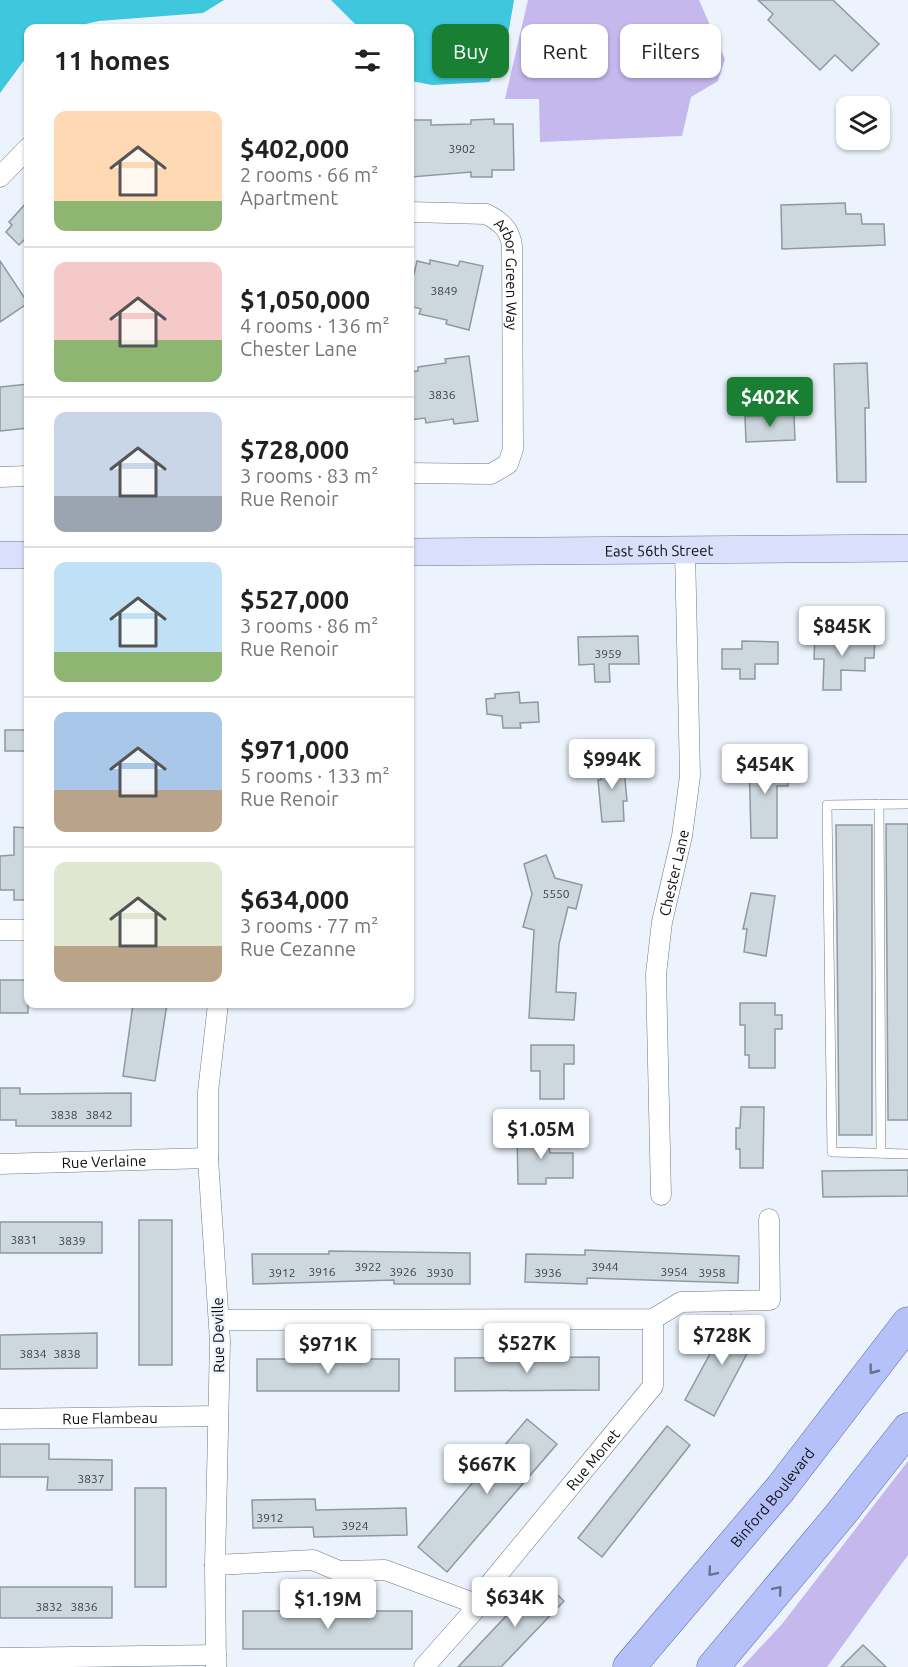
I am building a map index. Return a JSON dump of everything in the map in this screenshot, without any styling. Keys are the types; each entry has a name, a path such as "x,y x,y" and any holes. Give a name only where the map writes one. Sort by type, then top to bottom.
{"main road":[{"name":"Binford Boulevard","path":"629,1667 781,1488 908,1323"},
{"path":"713,1667 840,1515 908,1429"}],"street":[{"path":"0,177 24,152"},
{"name":"Arbor Green Way","path":"414,212 486,214 504,227 512,246 512,453 508,464 491,474 414,473"},
{"path":"0,477 24,476"},
{"name":"East 56th Street","path":"414,552 908,548"},
{"name":"Chester Lane","path":"661,1195 656,974 662,922 682,836 690,776 686,550"},
{"path":"0,555 24,555"},
{"path":"0,930 24,930"},
{"name":"Rue Deville","path":"216,1661 215,1564 219,1320 208,1158 208,1092 218,1008"},
{"name":"Rue Verlaine","path":"0,1164 208,1158"},
{"path":"219,1320 653,1319 681,1302 770,1300 769,1219"},
{"name":"Rue Monet","path":"424,1667 479,1605 489,1585 653,1386 653,1319"},
{"name":"Rue Flambeau","path":"0,1419 218,1416"},
{"path":"215,1564 313,1560 339,1571 385,1570 479,1605"},
{"path":"0,1658 216,1661"}],"lane":[{"path":"879,804 881,1153"},
{"path":"908,804 827,805 832,1152 908,1154"}],"shaded area":[{"path":"528,0 699,0 710,24 620,24 620,78 719,78 718,81 691,97 682,136 540,142 539,99 505,99 521,30 521,78 608,78 608,24 522,24"},
{"path":"721,50 725,59 721,72"},
{"path":"908,1461 908,1555 827,1667 742,1667 782,1624"}],"water":[{"path":"0,0 224,0 203,13 86,24 24,24 24,60 0,93"},
{"path":"331,0 514,0 509,29 509,24 432,24 432,78 492,78 489,82 432,85 414,82 414,24 355,24"}],"building":[{"path":"758,0 833,0 879,44 852,71 835,55 820,70 768,20 773,14"},
{"path":"494,119 494,124 513,124 514,170 492,170 492,177 471,177 471,172 414,177 414,120 431,120 431,125 471,124 471,120"},
{"path":"845,203 846,214 861,214 862,224 884,224 885,245 782,249 781,205"},
{"path":"24,205 24,240 19,245 6,232 12,225 9,222"},
{"path":"430,260 458,266 460,261 483,266 469,330 446,324 447,320 419,314 421,309 414,307 414,274 417,261 430,264"},
{"path":"0,261 24,297 24,306 0,322"},
{"path":"469,356 478,421 454,424 453,419 426,423 425,418 414,419 414,372 418,371 418,367 446,363 445,359"},
{"path":"867,363 869,408 865,408 866,482 837,482 834,364"},
{"path":"24,384 24,428 0,431 0,387"},
{"path":"794,415 795,440 746,442 745,416"},
{"path":"638,636 639,664 609,664 610,682 595,682 594,664 579,665 578,637"},
{"path":"815,636 875,637 874,658 865,658 865,671 841,670 841,690 823,690 824,659 814,659"},
{"path":"742,641 778,642 778,664 755,664 755,679 740,679 740,669 722,669 722,649 742,649"},
{"path":"519,692 520,703 538,702 539,722 520,723 521,728 503,728 502,716 487,714 486,699 495,698 495,694"},
{"path":"5,730 24,730 24,751 5,751"},
{"path":"776,756 776,765 788,765 788,786 777,786 777,838 751,838 749,757"},
{"path":"623,758 627,801 623,801 624,821 602,822 598,780 601,780 600,759"},
{"path":"886,824 908,824 908,1120 888,1120"},
{"path":"836,825 872,825 872,1135 839,1135"},
{"path":"14,827 24,828 24,900 14,900 14,890 0,890 0,856 14,855"},
{"path":"546,855 555,878 582,885 576,909 568,907 559,944 556,992 576,993 574,1020 529,1018 534,930 523,927 532,894 524,864"},
{"path":"751,893 775,896 766,956 744,952 747,929 743,929"},
{"path":"0,980 24,980 24,1008 28,1008 28,1013 0,1013"},
{"path":"740,1003 775,1003 775,1015 782,1015 782,1029 775,1029 775,1068 749,1068 749,1055 745,1055 745,1025 740,1025"},
{"path":"132,1008 166,1008 155,1081 123,1076"},
{"path":"531,1045 574,1045 574,1064 564,1064 564,1099 540,1099 540,1071 531,1071"},
{"path":"0,1088 20,1088 20,1094 131,1093 131,1126 16,1126 16,1120 0,1120"},
{"path":"741,1107 764,1107 763,1168 740,1168 740,1149 736,1149 736,1128 740,1128"},
{"path":"547,1133 550,1153 573,1153 573,1178 546,1178 546,1184 518,1184 517,1134"},
{"path":"908,1170 908,1196 823,1197 822,1171"},
{"path":"139,1220 172,1220 172,1365 139,1365"},
{"path":"0,1222 102,1222 102,1253 0,1253"},
{"path":"585,1250 739,1256 738,1283 587,1278 587,1284 525,1282 526,1254 585,1255"},
{"path":"329,1251 470,1253 470,1284 394,1284 394,1280 253,1284 252,1254 329,1254"},
{"path":"731,1315 759,1331 714,1416 685,1400"},
{"path":"97,1333 97,1368 0,1369 0,1335"},
{"path":"599,1357 599,1390 455,1391 455,1358"},
{"path":"257,1359 399,1359 399,1391 257,1391"},
{"path":"527,1419 557,1444 447,1572 418,1547"},
{"path":"667,1426 690,1445 602,1557 578,1538"},
{"path":"0,1444 49,1444 49,1459 112,1460 112,1490 47,1490 48,1477 0,1477"},
{"path":"135,1488 166,1488 166,1587 135,1587"},
{"path":"315,1499 316,1510 406,1508 407,1535 314,1537 313,1527 253,1528 252,1500"},
{"path":"541,1579 564,1601 501,1667 458,1667"},
{"path":"0,1587 112,1587 112,1618 0,1618"},
{"path":"243,1611 412,1611 412,1649 243,1649"},
{"path":"863,1645 886,1667 841,1667"}]}
